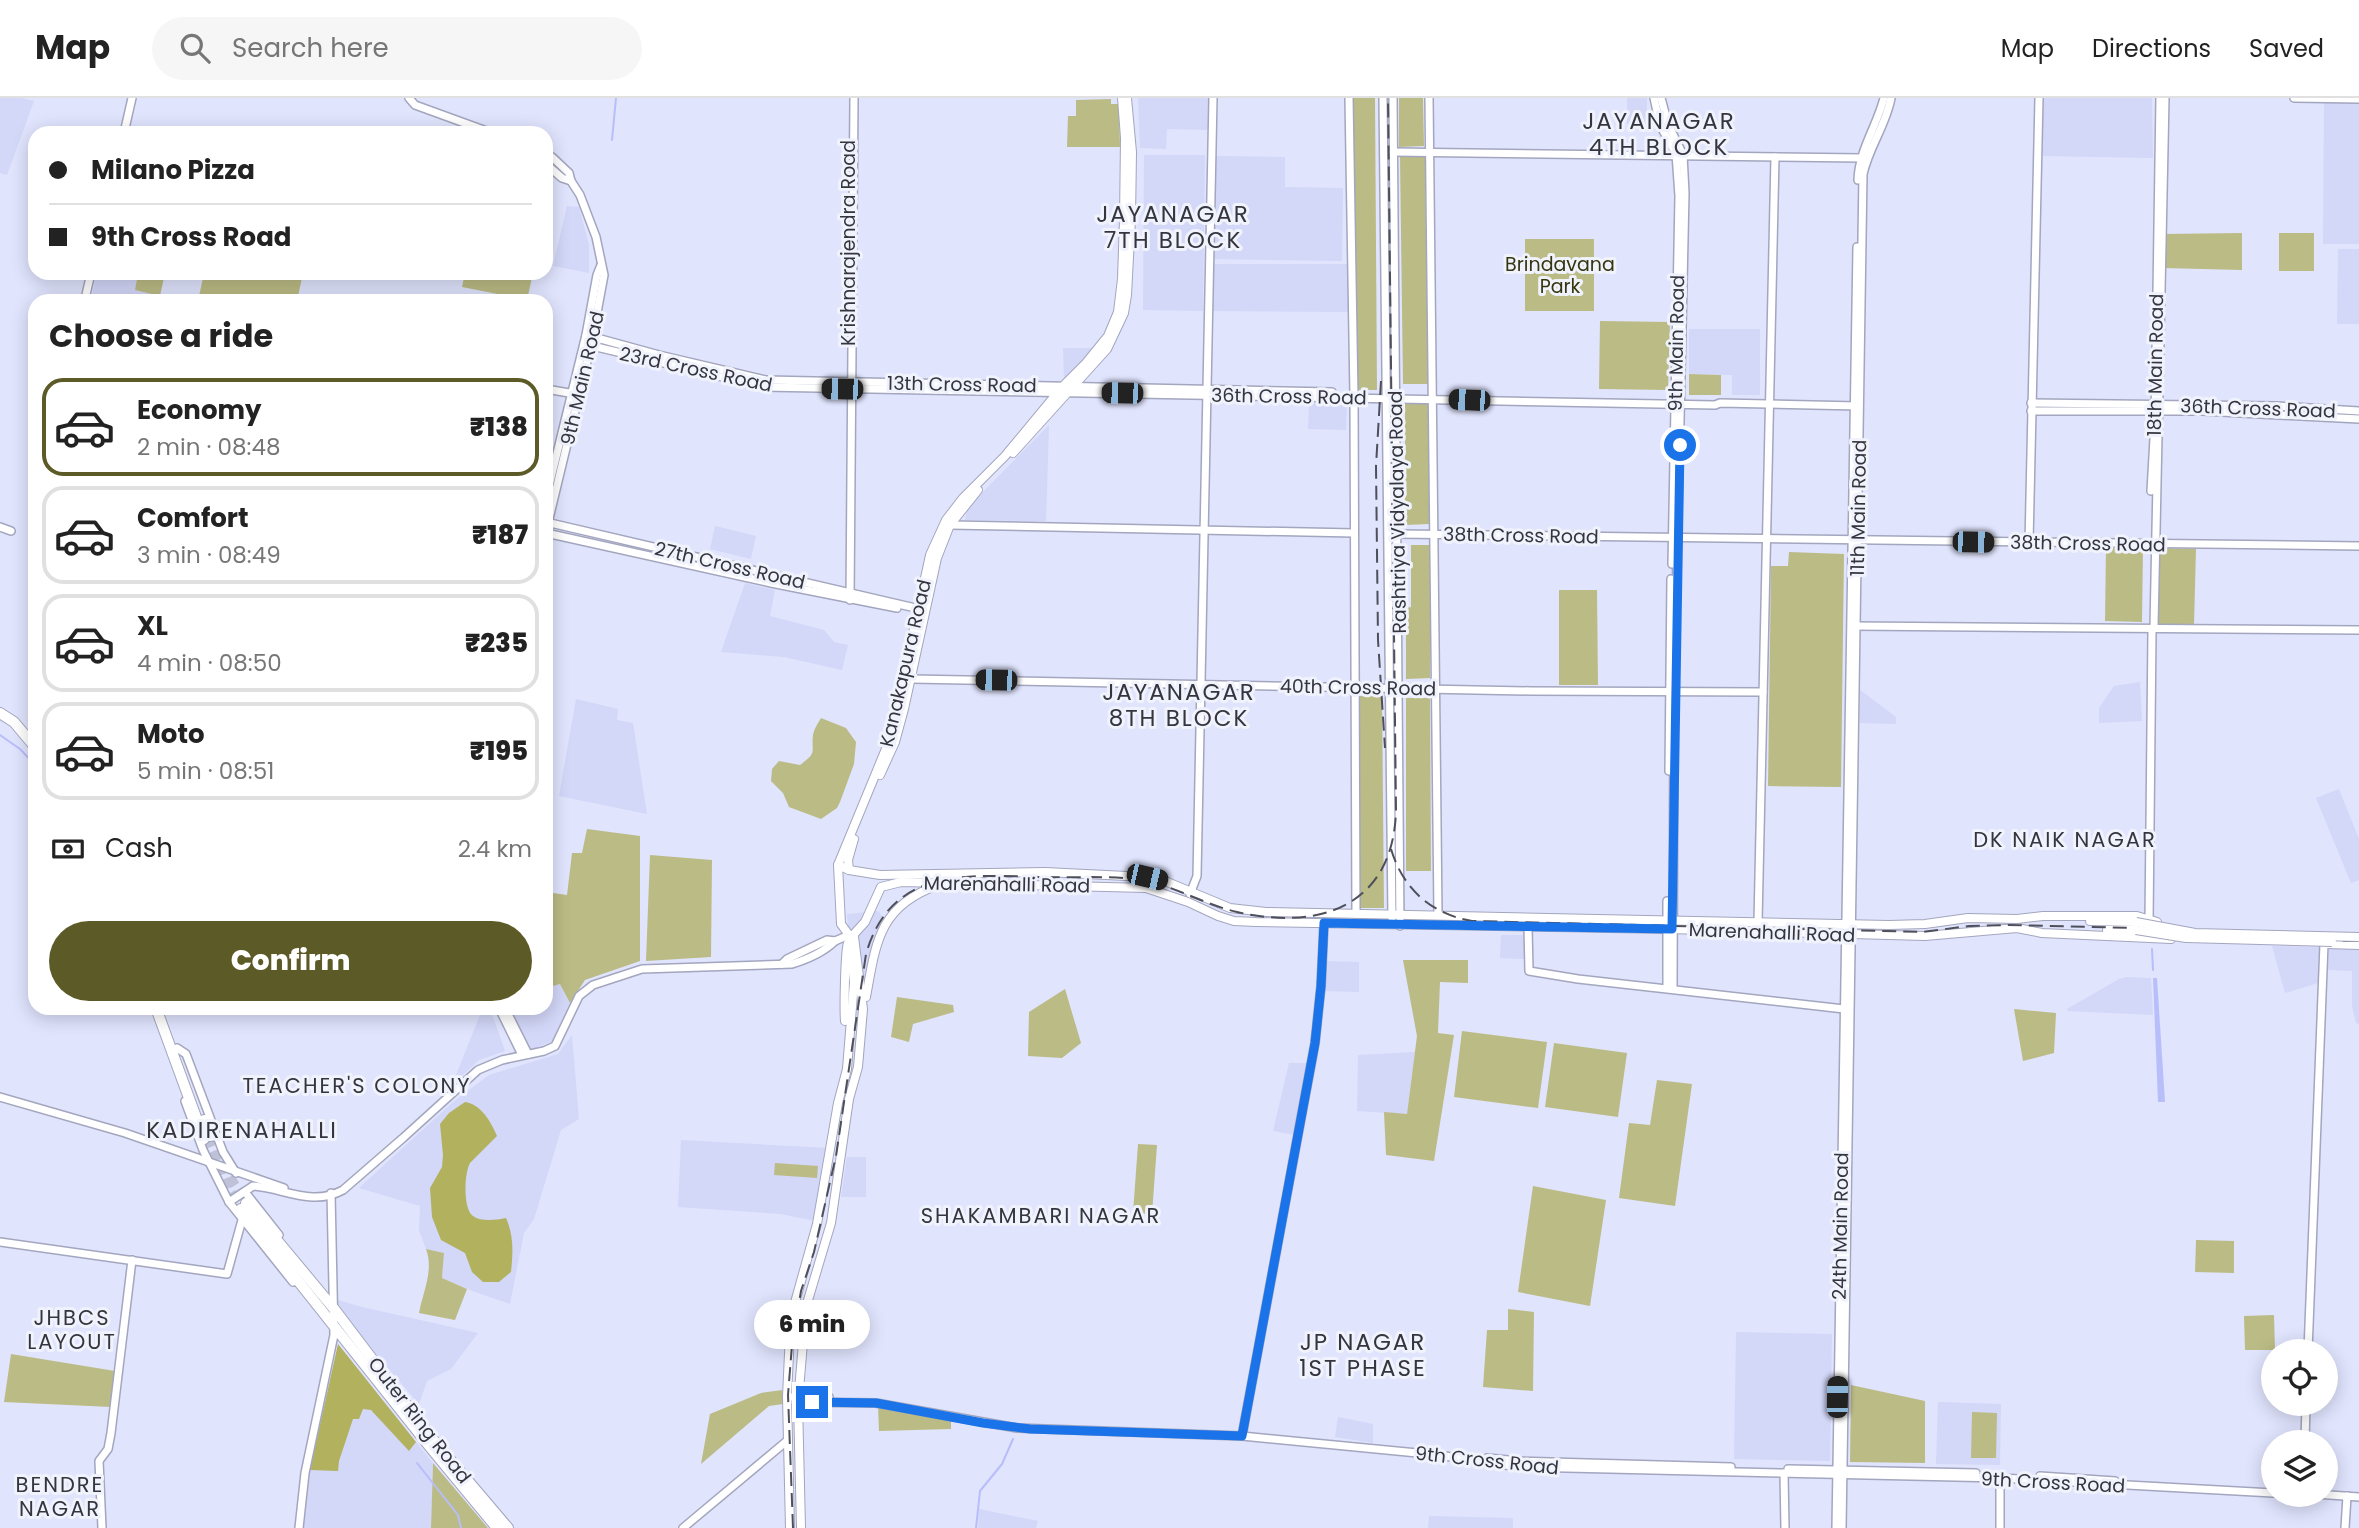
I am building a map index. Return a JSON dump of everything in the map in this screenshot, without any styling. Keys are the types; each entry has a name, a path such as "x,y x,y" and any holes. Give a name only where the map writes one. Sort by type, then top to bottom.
{"highway":[{"path":"0,706 18,717 28,728"},
{"path":"0,713 14,722 28,739"},
{"path":"159,1015 208,1137"},
{"path":"164,1015 175,1051"},
{"path":"240,1201 333,1313"},
{"name":"Outer Ring Road","path":"333,1313 423,1439 497,1528"},
{"name":"Outer Ring Road","path":"333,1313 435,1443 508,1528"}],"main road":[{"path":"126,126 132,98"},
{"path":"409,98 415,104 473,126"},
{"path":"847,596 851,98"},
{"name":"Kanakapura Road","path":"801,1528 798,1400 806,1307 831,1223 849,1099 858,1067 863,1009 851,937 841,923 838,864 890,739 930,555 946,520 962,498 1005,456 1065,389 1101,345 1118,312 1124,243 1125,138 1122,98"},
{"name":"Kanakapura Road","path":"849,870 851,847 895,742 912,679 920,609 950,525 1037,428 1065,389 1107,349 1119,326 1126,304 1131,219 1132,152 1127,98"},
{"path":"1189,897 1197,876 1213,98"},
{"path":"1349,98 1354,395 1356,914"},
{"name":"Rashtriya Vidyalaya Road","path":"1383,98 1397,534 1394,687 1396,921"},
{"name":"Rashtriya Vidyalaya Road","path":"1393,98 1387,619 1394,687"},
{"path":"1429,98 1438,915"},
{"name":"9th Main Road","path":"1654,98 1660,125 1679,155"},
{"name":"9th Main Road","path":"1661,98 1679,155 1685,226 1675,537 1670,988"},
{"name":"11th Main Road","path":"1848,929 1856,404 1863,158 1884,98"},
{"name":"11th Main Road","path":"1863,158 1887,117 1891,98"},
{"path":"2029,542 2039,98"},
{"name":"18th Main Road","path":"2149,937 2152,544 2162,98"},
{"path":"2294,98 2359,99"},
{"path":"1393,152 1863,158"},
{"path":"1758,922 1775,157"},
{"name":"9th Main Road","path":"553,158 569,173 580,195 592,222 601,265 597,275 588,341 553,495"},
{"name":"9th Main Road","path":"553,170 571,181"},
{"name":"23rd Cross Road","path":"588,341 764,387 849,386"},
{"path":"847,596 851,426 849,386"},
{"name":"13th Cross Road","path":"849,386 950,392 1065,389"},
{"path":"553,389 575,394"},
{"name":"36th Cross Road","path":"1065,389 1678,401 1715,405 1856,404"},
{"name":"9th Main Road","path":"553,473 575,394"},
{"name":"36th Cross Road","path":"2031,407 2277,406 2359,411"},
{"name":"36th Cross Road","path":"2157,408 2359,419"},
{"path":"950,525 1354,533"},
{"path":"0,527 11,531"},
{"name":"27th Cross Road","path":"553,529 847,596 920,609"},
{"name":"38th Cross Road","path":"1397,534 2359,546"},
{"path":"1853,626 2359,630"},
{"name":"40th Cross Road","path":"912,679 1763,692"},
{"name":"Marenahalli Road","path":"838,864 849,870 888,879 945,883 1129,886 1230,908 1266,912 1356,914 1396,921 1438,915 1669,925 1848,929 1968,918 2017,924 2042,933 2149,937 2206,943 2359,944"},
{"name":"Marenahalli Road","path":"888,879 1045,872 1147,877 1165,881 1217,916 1234,921 1396,921 1528,927 1758,922 1925,936 2017,924 2043,916 2137,916 2149,921 2203,931 2359,936"},
{"path":"240,1201 256,1186 289,1195 315,1198 334,1193 384,1156 478,1070 489,1064 555,1046 579,996 593,985 642,969 782,964 787,958 827,940 851,937 865,922 881,887 888,879"},
{"path":"863,1009 883,925 905,900 945,883"},
{"path":"1242,1434 1315,1043 1324,923"},
{"path":"2017,924 2136,926 2195,933 2359,936"},
{"path":"2136,926 2208,939 2359,944"},
{"path":"1528,927 1527,969 1578,979 1844,1009"},
{"name":"24th Main Road","path":"1842,1528 1839,1472 1844,1009 1848,929"},
{"name":"24th Main Road","path":"1836,1528 1848,929"},
{"name":"Kanakapura Road","path":"790,1528 787,1400 793,1306 817,1224 838,1103 847,1069 851,937"},
{"path":"2308,1339 2324,944"},
{"path":"503,1015 525,1055"},
{"path":"508,1015 525,1055"},
{"path":"236,1173 223,1152 186,1054 175,1051 172,1060 176,1074 202,1150 210,1164 240,1201 290,1250 333,1313"},
{"path":"0,1097 125,1133 290,1190 334,1193"},
{"path":"299,1528 304,1473 334,1335 334,1193"},
{"path":"0,1242 227,1273 242,1220 240,1201"},
{"path":"242,1220 309,1302 333,1313"},
{"path":"102,1528 99,1461 108,1449 132,1260"},
{"name":"9th Cross Road","path":"787,1400 876,1398 1015,1424 1242,1434 1519,1461 2261,1490"},
{"name":"9th Cross Road","path":"1242,1434 1438,1455 1519,1467 1784,1473 2002,1474 2261,1490"},
{"path":"683,1528 788,1440"},
{"path":"1784,1473 1785,1528"},
{"path":"2000,1478 2000,1528"},
{"path":"2338,1493 2359,1495"},
{"path":"2338,1495 2359,1495"},
{"path":"2345,1528 2347,1496"}],"shaded area":[{"path":"0,98 34,101 7,175 0,173"},
{"path":"1138,98 1210,98 1209,130 1167,129 1166,149 1140,148"},
{"path":"1627,98 1647,98 1647,124 1627,124"},
{"path":"2043,98 2152,98 2153,158 2042,156"},
{"path":"2324,100 2359,100 2359,244 2323,244"},
{"path":"1144,155 1205,155 1203,311 1143,310"},
{"path":"1214,156 1285,157 1285,187 1343,188 1342,261 1212,259"},
{"path":"567,206 579,207 589,245 589,273 553,266"},
{"path":"2338,249 2359,249 2359,324 2337,324"},
{"path":"1211,264 1350,264 1350,312 1211,311"},
{"path":"95,280 137,280 135,290 152,294 92,294"},
{"path":"1689,329 1760,329 1760,395 1732,395 1732,375 1689,374"},
{"path":"1063,348 1096,348 1064,381"},
{"path":"1309,402 1347,403 1346,430 1308,429"},
{"path":"1049,425 1046,521 965,520 968,507"},
{"path":"715,526 756,536 751,559 710,549"},
{"path":"745,583 775,590 770,616 824,630 834,642 848,645 842,670 784,657 721,652"},
{"path":"2140,682 2142,721 2099,723 2099,708 2114,686"},
{"path":"1860,690 1896,717 1896,724 1860,723"},
{"path":"576,699 618,709 617,720 633,723 647,814 559,796"},
{"path":"2339,789 2359,839 2359,880 2351,883 2316,798"},
{"path":"878,911 889,925 883,932 870,991 853,991 847,914"},
{"path":"1501,935 1525,935 1524,959 1500,958"},
{"path":"2272,946 2319,947 2318,983 2285,993"},
{"path":"2329,947 2359,948 2359,1024 2356,1023 2352,1006 2352,971 2328,970"},
{"path":"1324,961 1359,962 1359,992 1323,991"},
{"path":"2151,978 2153,1015 2067,1011 2119,979"},
{"path":"560,984 570,1003 552,1041 528,1051 512,1015 553,1015 553,986"},
{"path":"480,1015 492,1015 505,1051 479,1060 452,1085"},
{"path":"572,1035 579,1119 561,1130 534,1219 524,1233 510,1304 442,1278 444,1253 426,1249 419,1230 420,1206 359,1188 453,1102 489,1075 558,1054"},
{"path":"1415,1052 1407,1114 1357,1111 1358,1055"},
{"path":"1289,1063 1310,1063 1295,1135 1273,1131"},
{"path":"465,1102 481,1110 497,1136 470,1163 466,1191 467,1206 473,1216 484,1220 506,1218 509,1225 512,1245 511,1272 499,1282 483,1282 472,1272 465,1253 441,1240 432,1217 430,1188 442,1167 440,1124 449,1113"},
{"path":"681,1140 829,1148 815,1221 781,1214 678,1207"},
{"path":"847,1157 866,1157 866,1197 841,1197"},
{"path":"338,1300 478,1333 451,1369 427,1381 419,1404 337,1309"},
{"path":"1736,1332 1832,1334 1830,1461 1734,1459"},
{"path":"338,1344 433,1463 431,1528 303,1528 309,1473"},
{"path":"338,1344 416,1442 409,1451 371,1410 363,1409 359,1419 353,1419 338,1471 310,1470"},
{"path":"1938,1402 2001,1404 2000,1465 1936,1464"},
{"path":"1338,1417 1373,1424 1373,1443 1335,1437"},
{"path":"979,1509 1038,1521 1036,1528 978,1528"},
{"path":"1429,1516 1513,1518 1513,1528 1428,1528"}],"green space":[{"path":"1353,98 1375,98 1377,390 1355,390"},
{"path":"1399,98 1423,98 1424,146 1399,147"},
{"path":"1111,99 1111,104 1119,104 1120,147 1067,147 1068,116 1076,116 1076,100"},
{"path":"1400,157 1425,157 1428,384 1403,384"},
{"path":"2242,233 2242,270 2163,268 2164,234"},
{"path":"2279,233 2314,233 2314,271 2279,271"},
{"name":"Brindavana Park","path":"1525,239 1594,239 1594,311 1525,311"},
{"path":"137,280 163,280 160,294 135,290"},
{"path":"202,280 302,280 298,294 200,294"},
{"path":"464,280 531,280 528,294 497,294 462,287"},
{"path":"1600,321 1670,322 1668,390 1599,389"},
{"path":"1689,374 1721,375 1721,395 1689,395"},
{"path":"1405,404 1429,404 1429,524 1405,525"},
{"path":"1411,545 1430,545 1430,678 1406,679 1406,608 1411,607"},
{"path":"2106,547 2143,547 2142,622 2105,621"},
{"path":"2158,548 2196,549 2194,624 2157,624"},
{"path":"1789,552 1844,554 1841,787 1768,786 1771,566 1788,566"},
{"path":"1559,590 1597,590 1598,685 1559,685"},
{"path":"1358,696 1382,696 1384,908 1360,908"},
{"path":"1406,698 1430,698 1431,871 1406,871"},
{"path":"821,718 846,728 856,742 854,764 840,802 837,808 821,819 789,807 783,793 771,781 772,769 779,761 800,765 809,757 816,726"},
{"path":"587,829 640,836 640,961 585,980 570,1003 560,984 553,986 553,893 567,895 572,853 582,853"},
{"path":"650,855 712,860 711,957 646,961"},
{"path":"1403,960 1468,960 1468,983 1440,982 1438,1033 1454,1035 1434,1161 1386,1155 1384,1112 1407,1114 1417,1036"},
{"path":"1065,989 1081,1043 1062,1058 1028,1056 1029,1012"},
{"path":"897,997 953,1005 954,1012 913,1024 909,1042 891,1037"},
{"path":"2014,1009 2056,1013 2054,1053 2023,1061"},
{"path":"1462,1031 1547,1042 1538,1108 1454,1097"},
{"path":"1554,1043 1627,1053 1618,1117 1545,1107"},
{"path":"1657,1080 1692,1084 1675,1206 1619,1198 1629,1123 1650,1125"},
{"path":"1138,1144 1157,1145 1152,1214 1133,1213"},
{"path":"775,1163 818,1166 817,1178 774,1175"},
{"path":"1533,1186 1606,1200 1590,1306 1518,1292"},
{"path":"2196,1240 2234,1241 2234,1273 2195,1272"},
{"path":"426,1249 444,1253 442,1278 467,1289 455,1320 419,1313 429,1265"},
{"path":"1508,1309 1534,1312 1533,1391 1483,1387 1487,1330 1508,1330"},
{"path":"2274,1315 2275,1339 2261,1339 2261,1350 2245,1350 2244,1316"},
{"path":"11,1354 115,1371 111,1407 4,1402"},
{"path":"1851,1385 1925,1401 1925,1463 1850,1462"},
{"path":"782,1390 783,1404 769,1406 701,1464 710,1414 761,1393"},
{"path":"878,1405 951,1420 951,1429 879,1431"},
{"path":"1972,1412 1997,1413 1996,1458 1971,1458"},
{"path":"433,1463 488,1528 431,1528"}],"water":[{"path":"2153,978 2157,978 2165,1102 2158,1102"}],"waterway":[{"path":"612,140 616,98"},
{"path":"0,735 28,758"},
{"path":"2152,949 2153,970"},
{"path":"976,1528 980,1491 1002,1464 1013,1439"},
{"path":"417,1463 458,1515 461,1528"}],"tunnel":[{"path":"211,1136 229,1176 246,1203"},
{"path":"204,1139 240,1207"}],"railway":[{"path":"793,1528 788,1395 792,1345 801,1291 814,1252 836,1156 866,954 878,925 895,904 915,890 938,881 963,877 1110,877 1158,884 1237,912 1296,918 1323,913 1346,904 1366,890 1382,870 1392,843 1396,811 1388,98"},
{"path":"1381,381 1376,466 1378,640 1385,748"},
{"path":"1391,849 1403,876 1421,897 1444,912 1472,921 1923,932 1969,926 2008,925 2138,928 2192,938 2359,941"}],"district":[{"name":"JAYANAGAR 4TH BLOCK","path":"1659,134"},
{"name":"JAYANAGAR 7TH BLOCK","path":"1173,227"},
{"name":"JAYANAGAR 8TH BLOCK","path":"1179,705"},
{"name":"DK NAIK NAGAR","path":"2065,840"},
{"name":"TEACHER'S COLONY","path":"357,1086"},
{"name":"KADIRENAHALLI","path":"242,1130"},
{"name":"SHAKAMBARI NAGAR","path":"1041,1216"},
{"name":"JHBCS LAYOUT","path":"72,1330"},
{"name":"JP NAGAR 1ST PHASE","path":"1363,1355"},
{"name":"BENDRE NAGAR","path":"60,1497"}],"route":[{"path":"812,1402 902,1406 1017,1428 1242,1436 1315,1043 1324,923 1672,929 1680,445"}]}
